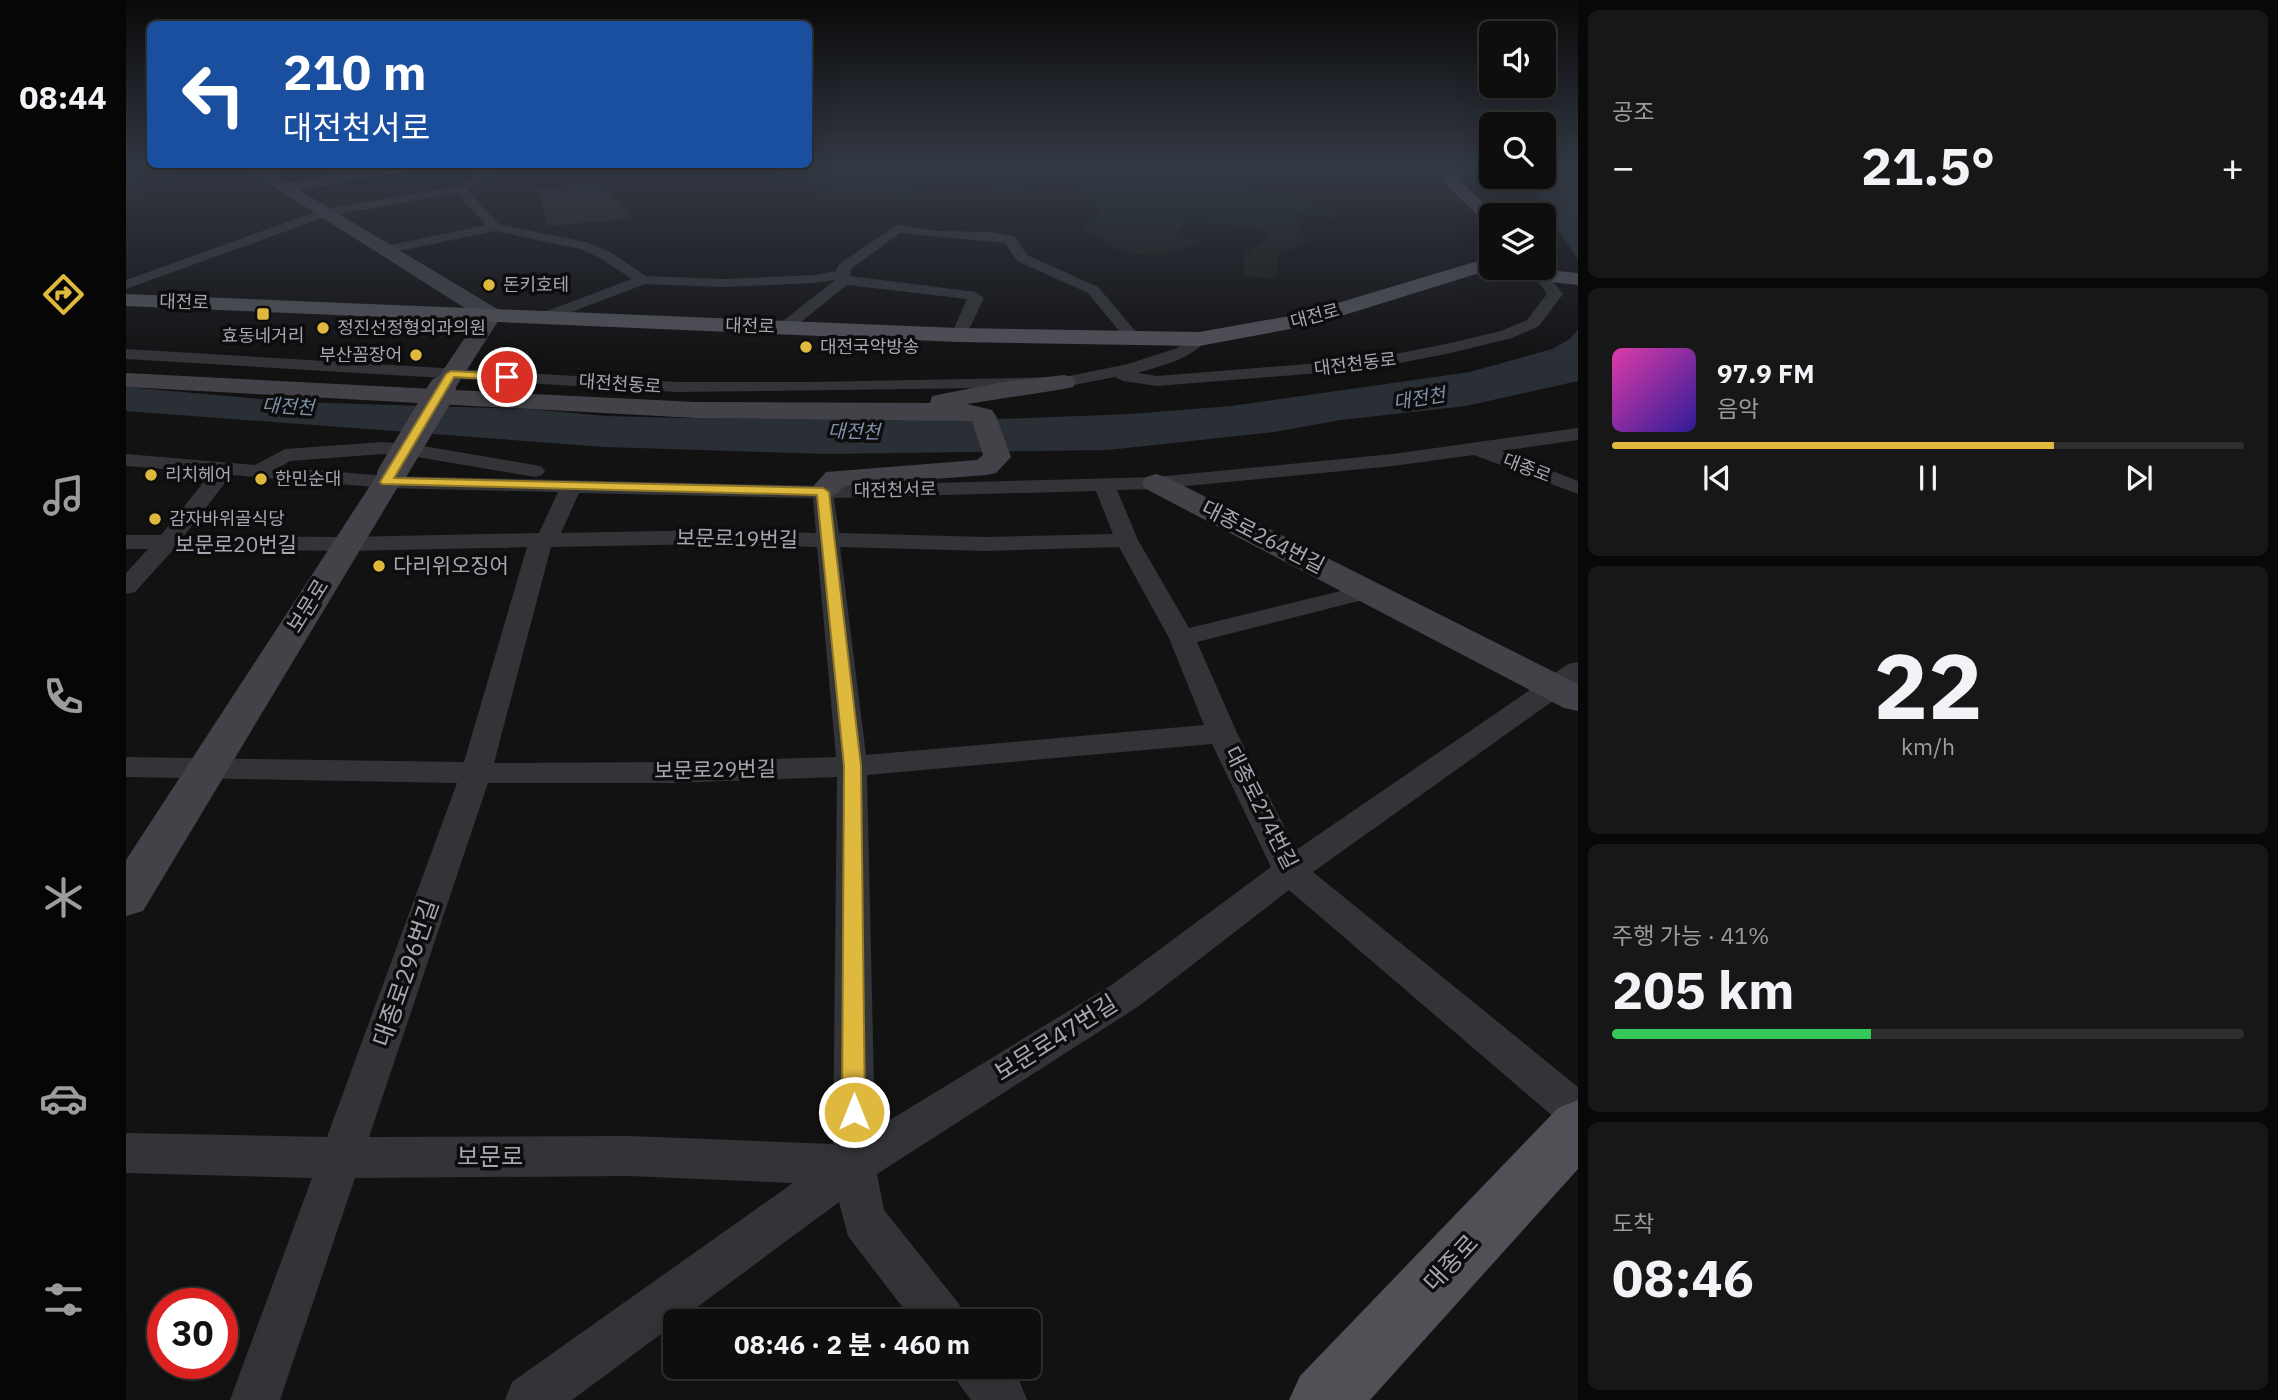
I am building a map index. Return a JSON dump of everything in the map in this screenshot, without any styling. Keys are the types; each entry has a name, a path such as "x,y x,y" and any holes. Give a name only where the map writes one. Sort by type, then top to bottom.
{"main road":[{"path":"351,229 491,314"},
{"name":"대전로","path":"126,300 959,335 1199,339 1304,320 1479,268"},
{"path":"1556,278 1578,279"},
{"path":"396,310 429,303 442,297 447,288"},
{"name":"보문로","path":"126,898 491,314"},
{"path":"138,380 329,370 388,382 405,387 411,394"},
{"path":"138,380 411,394 449,385 696,410 966,411 983,416 997,457 986,467 836,478 824,491"},
{"path":"902,411 976,394 1064,382"},
{"name":"대종로264번길","path":"1156,483 1369,591 1570,685"},
{"name":"대종로","path":"1324,1400 1578,1127"}],"street":[{"path":"126,285 280,229"},
{"path":"385,250 488,229"},
{"path":"502,229 584,246 605,255 643,280"},
{"path":"785,327 843,277 844,267 897,229"},
{"path":"900,229 993,236 1010,240 1022,258 1093,290 1135,340"},
{"path":"545,317 643,280 723,283 843,277 971,295 976,298 959,335"},
{"name":"대전천동로","path":"1113,374 1157,380 1251,375 1369,364 1458,346 1506,335 1533,323 1555,294 1549,280"},
{"name":"대전천동로","path":"449,385 540,388 562,380 677,387 1064,382 1113,374 1183,352 1199,339"},
{"path":"126,354 329,370 449,385"},
{"name":"대전천서로","path":"127,461 388,478 574,486 824,491 1156,483 1393,460 1578,434"},
{"path":"258,471 285,455 383,448 537,471 557,476 574,486"},
{"name":"대종로","path":"1476,448 1578,488"},
{"path":"126,587 164,545 225,469"},
{"name":"대종로274번길","path":"1104,485 1127,540 1182,638 1222,733 1290,871 1578,1112"},
{"name":"대종로296번길","path":"255,1400 476,773 544,540 574,486"},
{"path":"824,491 852,766 854,1165 864,1220 933,1309"},
{"name":"보문로19번길","path":"347,544 710,537 986,544 1127,540"},
{"name":"보문로20번길","path":"126,542 164,545 347,544"},
{"name":"대종로264번길","path":"1182,638 1369,591"},
{"name":"보문로47번길","path":"530,1400 854,1165 1126,995 1290,871 1570,685"},
{"name":"보문로29번길","path":"126,767 476,773 852,766 1222,733"},
{"name":"보문로","path":"126,1153 342,1158 629,1156 854,1165"},
{"path":"985,1379 1002,1400"}],"shaded area":[{"path":"1082,229 1180,229 1178,232 1198,243 1161,256 1122,252"},
{"path":"1260,229 1296,229 1308,241 1278,255 1276,279 1244,276 1244,255 1272,234"}],"water":[{"path":"1557,229 1578,229 1578,260 1568,244"},
{"name":"대전천","path":"1578,329 1578,381 1466,406 1341,420 1274,432 1108,450 828,454 605,447 126,411 126,387 294,402 529,409 606,416 975,420 1131,414 1231,406 1470,372 1552,349 1570,339"}],"place":[{"name":"돈키호테","path":"489,285"},
{"name":"효동네거리","path":"263,314"},
{"name":"정진선정형외과의원","path":"323,328"},
{"name":"대전국악방송","path":"806,347"},
{"name":"부산꼼장어","path":"416,355"},
{"name":"리치헤어","path":"151,475"},
{"name":"한민순대","path":"261,479"},
{"name":"감자바위골식당","path":"155,519"},
{"name":"다리위오징어","path":"379,566"}],"route":[{"path":"507,377 451,374 386,482 823,492 852,766 854,1112"}]}
